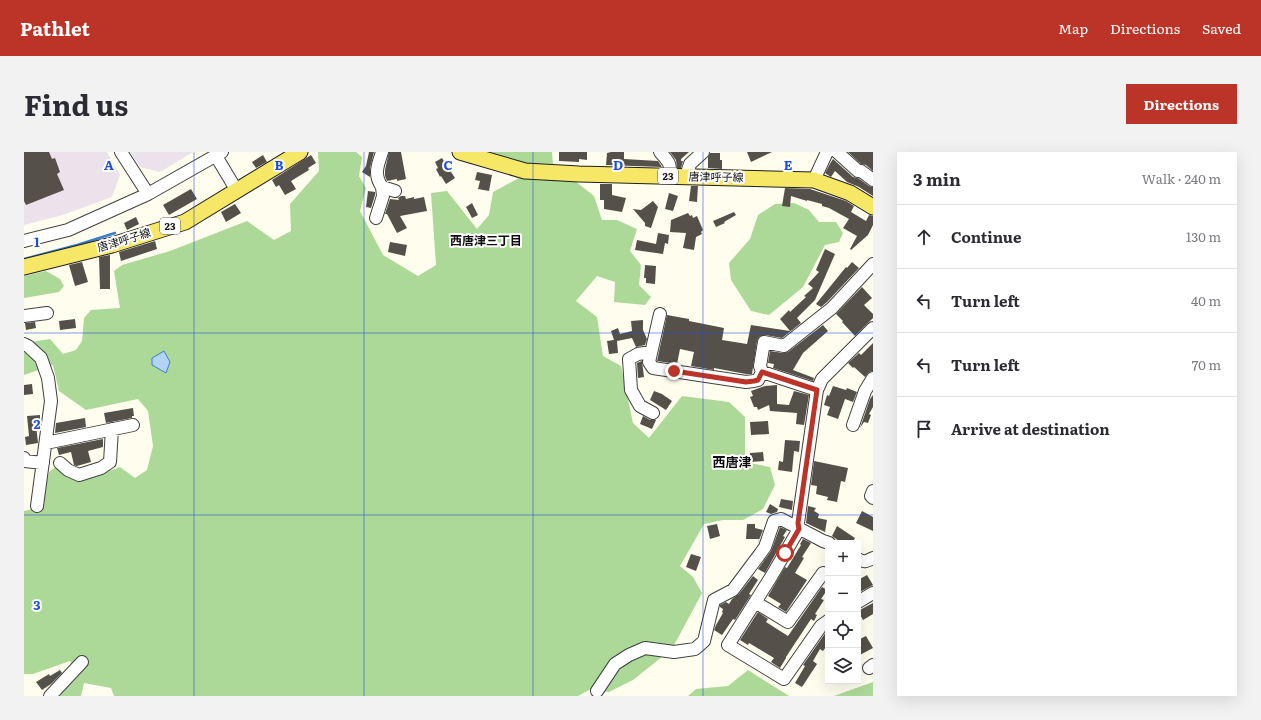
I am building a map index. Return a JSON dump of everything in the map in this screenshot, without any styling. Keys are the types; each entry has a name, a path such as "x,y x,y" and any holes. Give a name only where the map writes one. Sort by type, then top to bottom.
{"main road":[{"name":"唐津呼子線","path":"24,267 112,245 185,222 300,152"},
{"name":"唐津呼子線","path":"460,152 525,171 579,174 814,180 850,193 873,207"}],"street":[{"path":"121,152 148,194"},
{"path":"376,218 383,196 382,187 378,181 376,172 382,152"},
{"path":"660,152 671,168 669,176"},
{"path":"686,176 690,164 703,152"},
{"path":"814,180 827,152"},
{"path":"836,152 858,172 861,171 873,180"},
{"path":"24,241 68,230 148,194 219,154 237,191"},
{"path":"382,187 394,192"},
{"path":"660,314 649,362 653,368 746,382 754,381 758,380 762,372 760,366 764,342 784,346 793,340 832,308 873,264"},
{"path":"24,316 48,313"},
{"path":"825,623 821,626 784,679 728,645 799,529 798,523 817,390 822,379 873,328"},
{"path":"24,344 41,358 48,378 51,401 36,506"},
{"path":"651,352 638,354 629,359 631,390 640,406 652,413"},
{"path":"762,372 817,390"},
{"path":"853,425 865,391 873,378"},
{"path":"46,443 133,426"},
{"path":"60,462 68,470 79,475 101,468 110,462 112,429"},
{"path":"24,458 24,461 43,463"},
{"path":"873,491 870,496 873,498"},
{"path":"598,691 615,664 629,655 645,648 674,652 695,649 704,641 714,600 733,590 760,554 765,547 774,520 781,519 825,541"},
{"path":"861,561 866,561 873,558"},
{"path":"755,602 788,622 823,573 825,574"},
{"path":"861,600 873,593"},
{"path":"50,696 82,662"}],"shaded area":[{"path":"24,152 107,152 120,175 112,197 63,215 24,225"},
{"path":"130,152 193,152 160,172 140,167"}],"green space":[{"path":"318,152 356,152 362,157 359,176 366,188 360,211 383,255 418,276 436,265 431,193 447,191 477,229 489,215 493,192 519,178 575,181 594,196 602,220 617,220 637,229 630,251 641,265 639,285 651,297 645,305 614,302 615,282 597,276 576,301 597,317 603,356 621,366 633,423 649,438 682,396 729,402 745,417 745,462 770,467 775,485 763,509 743,520 723,520 704,524 680,566 693,577 702,593 672,649 633,680 609,692 589,690 578,696 114,696 111,688 84,683 81,696 55,696 75,672 70,661 33,674 24,674 24,511 41,507 49,472 58,465 79,482 120,467 135,478 147,470 153,446 148,411 138,399 86,410 59,391 53,365 24,375 24,343 50,339 63,354 76,350 82,341 84,318 91,310 120,308 114,271 122,265 170,251 247,221 274,240 291,231 290,204 319,171"},
{"path":"489,152 552,152 553,164 521,163"},
{"path":"794,203 809,210 819,222 836,222 843,233 839,242 825,245 803,287 769,315 751,311 731,280 729,263 750,239 758,215 775,204"},
{"path":"46,271 60,279 64,286 59,292 24,298 24,276"},
{"path":"748,670 789,696 688,696 696,689 728,686"},
{"path":"873,682 873,696 834,696"}],"water":[{"path":"164,351 170,362 166,373 152,365 152,358"}],"building":[{"path":"24,152 49,152 52,159 55,158 60,172 57,174 64,190 26,205 24,201"},
{"path":"369,152 374,152 370,168 370,177 362,172 366,166"},
{"path":"389,152 401,152 406,179 387,181 385,170"},
{"path":"559,152 587,152 587,160 579,159 579,162 559,161"},
{"path":"624,152 624,159 658,161 662,167 606,165 607,153"},
{"path":"670,152 689,152 681,159 681,161 683,161 681,168 677,168 676,160"},
{"path":"747,152 772,152 751,162"},
{"path":"848,152 873,152 873,171 866,165 861,164"},
{"path":"710,153 720,153 722,169 708,168 708,157"},
{"path":"263,155 267,162 256,168 252,162"},
{"path":"311,155 316,163 308,168 309,170 291,181 296,189 285,195 279,185 276,187 272,180"},
{"path":"442,158 455,178 446,184 436,169 438,168 435,162"},
{"path":"833,159 853,177 858,178 869,186 873,187 873,196 859,187 847,182 835,171 831,177 825,173"},
{"path":"477,172 492,175 489,191 478,189 480,181 475,180"},
{"path":"600,184 612,184 612,195 626,198 622,212 604,209 604,200 600,200"},
{"path":"691,186 698,186 697,202 689,201"},
{"path":"785,188 810,189 846,201 854,206 851,212 866,221 869,215 873,216 873,225 868,235 851,250 850,249 857,236 843,228 849,219 829,208 822,206 822,204 791,196 790,207 782,206"},
{"path":"191,189 197,199 169,215 163,205"},
{"path":"368,191 375,192 371,208 366,207"},
{"path":"669,193 678,196 673,211 665,209"},
{"path":"405,196 406,199 424,197 427,211 400,216 407,228 397,233 387,214 385,214 390,199 399,200 398,198"},
{"path":"653,201 658,207 651,228 645,226 645,223 633,209 641,210"},
{"path":"472,203 478,215 472,218 466,207"},
{"path":"235,204 241,213 226,222 221,212"},
{"path":"734,212 736,215 724,222 725,223 716,227 713,221"},
{"path":"688,213 690,216 692,215 693,218 697,216 703,230 701,232 702,234 696,237 694,250 683,248 686,233 670,232 671,220"},
{"path":"136,217 139,224 127,230 124,223"},
{"path":"658,233 669,235 668,244 665,243 663,254 635,250 637,240 656,244"},
{"path":"155,241 157,249 121,261 119,252"},
{"path":"390,242 407,245 405,256 388,252"},
{"path":"825,249 835,254 815,300 797,318 801,323 782,338 765,335 759,337 757,341 752,374 691,366 694,352 680,349 677,364 657,361 667,315 724,328 722,340 747,344 751,325 790,331 780,319 806,297 804,296 813,288 808,284 819,272 816,270"},
{"path":"110,255 110,289 100,289 99,257"},
{"path":"82,262 88,282 75,286 69,265"},
{"path":"852,262 859,268 827,302 821,307 816,304 846,267 847,268"},
{"path":"645,265 656,266 655,284 646,283 646,278 644,278"},
{"path":"862,287 872,298 864,305 873,314 873,318 855,336 836,314"},
{"path":"75,319 76,328 60,330 59,321"},
{"path":"643,320 643,330 647,339 645,345 636,347 632,338 617,341 618,353 609,354 607,341 614,340 611,331 618,328 620,334 632,331 631,321"},
{"path":"35,322 36,328 26,330 25,323"},
{"path":"823,325 828,331 803,353 793,370 814,378 813,381 773,368 774,364 768,363 770,351 783,353 788,352"},
{"path":"873,343 873,371 869,372 865,377 848,363 859,353 861,355"},
{"path":"642,361 644,377 638,378 637,363"},
{"path":"32,384 33,394 24,395 24,385"},
{"path":"777,385 777,404 789,405 794,391 809,395 804,425 796,424 797,413 770,411 769,405 758,410 757,407 754,407 750,397 753,396 751,391 765,386"},
{"path":"833,386 846,390 847,388 857,392 853,402 845,399 838,419 827,415 830,407 824,405 827,395 829,396"},
{"path":"654,391 662,394 672,401 666,410 650,400"},
{"path":"873,395 873,407 869,414 871,415 868,423 864,422 860,428 870,399"},
{"path":"133,408 134,416 132,416 132,418 106,423 104,413"},
{"path":"40,415 40,425 36,425 38,443 26,445 25,437 29,436 27,416"},
{"path":"643,416 650,420 656,420 652,429 640,424"},
{"path":"85,418 86,427 55,433 56,423"},
{"path":"768,421 769,434 751,435 750,422"},
{"path":"103,439 103,447 88,451 91,462 77,466 74,465 71,452 59,455 57,448"},
{"path":"785,440 800,441 799,452 794,451 792,472 778,470 779,461 783,462"},
{"path":"763,452 764,461 750,462 750,453"},
{"path":"814,461 848,468 845,482 841,481 837,502 827,500 828,497 816,494 817,486 811,485"},
{"path":"781,499 793,501 792,510 779,507"},
{"path":"770,504 778,509 777,512 771,514 766,512"},
{"path":"808,506 816,508 814,511 819,514 818,518 827,520 825,532 806,523"},
{"path":"862,511 873,517 873,531 856,523"},
{"path":"717,524 720,536 710,539 707,526"},
{"path":"747,524 755,524 755,528 763,530 757,545 759,539 746,539"},
{"path":"837,526 855,538 854,540 838,540 832,536"},
{"path":"780,527 787,530 783,536 785,537 765,573 758,569 771,551"},
{"path":"803,539 811,543 802,557 804,558 795,573 807,580 786,612 778,607 781,604 768,596 785,567 787,568"},
{"path":"691,554 701,557 696,571 686,567"},
{"path":"867,575 873,585 861,591 861,578"},
{"path":"753,576 758,580 749,594 751,595 735,620 733,619 722,635 714,630 723,613 723,609 720,605 726,602 729,604"},
{"path":"822,587 825,589 825,593 821,599 824,600 815,614 817,615 814,621 811,619 780,668 771,662 774,658 749,643 748,645 740,640 758,612 768,619 766,622 788,636"},
{"path":"873,603 873,614 863,620 861,616 861,609"},
{"path":"825,633 825,648 823,651 820,649 813,661 817,664 802,687 795,683 805,666 803,665"},
{"path":"866,636 873,648 861,654 861,648 861,638"},
{"path":"60,670 62,673 51,684 42,690 36,682 49,674 50,676"}],"waterway":[{"path":"24,259 115,233"}],"district":[{"name":"西唐津三丁目","path":"486,241"},
{"name":"西唐津","path":"732,462"}],"route":[{"path":"674,371 746,382 758,380 762,372 817,390 798,523 799,529 785,553"}]}
